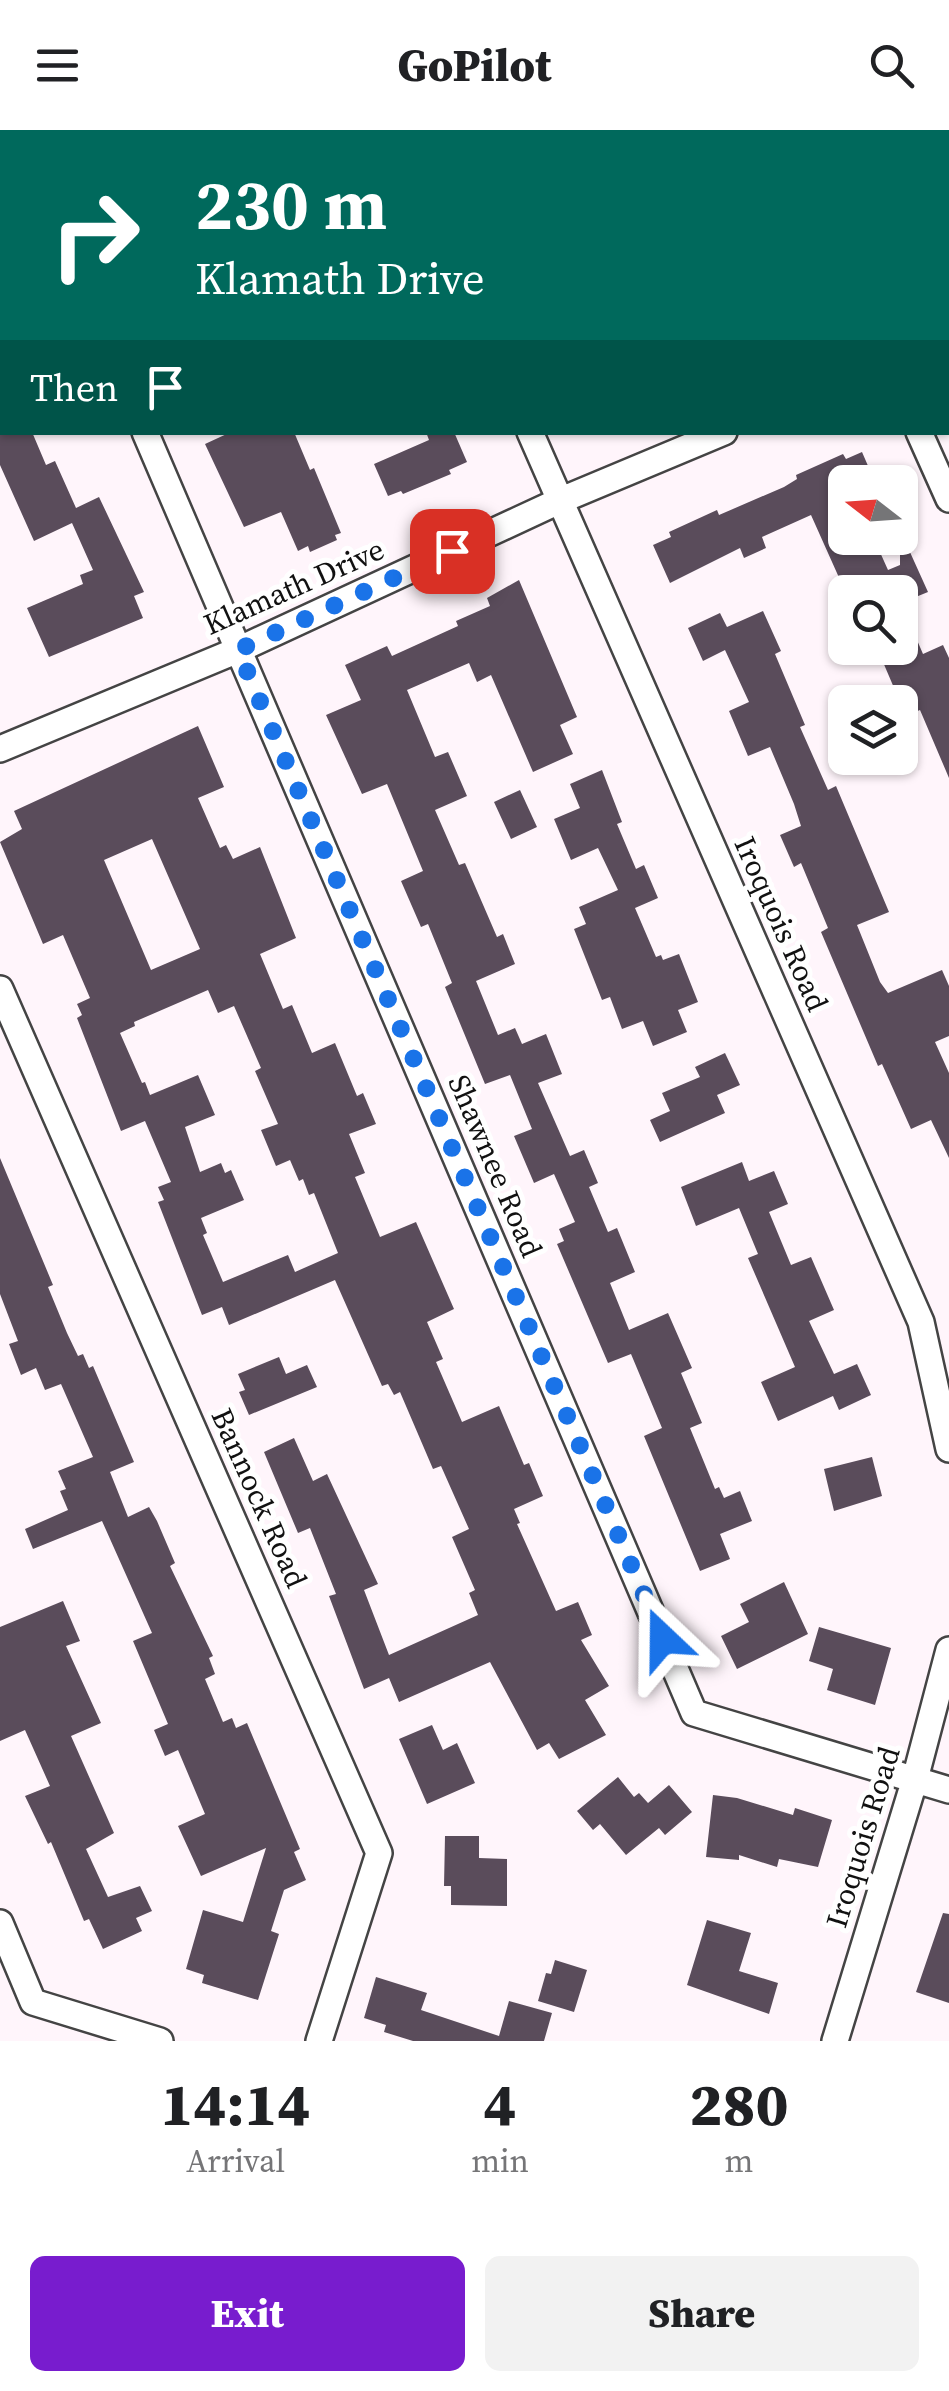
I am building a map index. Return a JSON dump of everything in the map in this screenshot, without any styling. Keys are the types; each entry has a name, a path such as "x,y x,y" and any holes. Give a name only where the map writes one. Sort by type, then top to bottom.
{"street":[{"name":"Shawnee Road","path":"146,435 694,1712 949,1790"},
{"name":"Iroquois Road","path":"531,435 921,1322 949,1448"},
{"name":"Klamath Drive","path":"0,749 238,650 559,501 717,435"},
{"path":"919,435 949,499"},
{"name":"Bannock Road","path":"0,989 378,1853 318,2041"},
{"name":"Iroquois Road","path":"836,2041 915,1779 949,1650"},
{"path":"0,1923 33,2002 160,2041"}],"building":[{"path":"0,435 33,435 46,465 55,461 76,508 99,497 144,592 134,596 143,618 49,657 27,608 83,584 80,575 93,570 72,523 34,541 0,465"},
{"path":"224,435 295,435 310,470 314,468 341,533 335,535 337,540 310,552 308,546 298,551 281,512 244,527 205,444"},
{"path":"427,435 455,435 467,462 449,470 451,474 403,494 401,491 388,496 374,464 429,440"},
{"path":"862,452 868,465 828,465 828,553 811,515 762,537 766,548 744,558 740,548 670,583 653,545 671,537 669,532 784,487 797,479 796,475 843,454 846,459"},
{"path":"829,555 881,555 888,570 900,565 900,555 911,555 928,592 918,596 918,575 838,575"},
{"path":"519,580 577,717 560,725 573,754 533,772 491,675 477,682 469,663 407,690 435,757 448,752 467,796 435,810 459,865 465,863 497,937 503,934 515,964 476,981 498,1035 515,1028 522,1044 546,1034 562,1074 538,1083 570,1156 584,1150 598,1183 589,1187 608,1232 617,1228 635,1272 610,1283 629,1330 668,1313 692,1368 681,1373 702,1423 690,1428 715,1489 719,1487 724,1498 740,1491 752,1521 720,1534 730,1559 700,1571 644,1436 662,1428 631,1354 608,1363 557,1244 564,1241 559,1229 575,1222 554,1174 534,1183 514,1136 532,1129 510,1075 485,1084 445,987 452,983 428,924 421,927 401,881 423,871 387,784 362,794 326,715 361,700 345,665 387,646 392,656 458,626 456,621 490,606 487,598"},
{"path":"763,611 781,651 775,654 805,725 800,727 828,790 836,786 889,912 857,925 880,982 888,993 942,970 949,986 949,1036 935,1042 949,1073 949,1158 931,1120 911,1129 882,1064 878,1066 821,932 828,928 801,863 794,867 780,835 801,826 794,804 770,747 748,756 729,711 749,702 725,650 703,661 688,628 720,613 727,627"},
{"path":"918,642 923,654 943,645 949,658 949,778 918,711 918,685 893,685 884,665 918,665"},
{"path":"198,726 224,787 198,798 220,848 226,845 233,859 260,847 296,938 260,954 283,1009 292,1005 312,1053 335,1043 357,1096 363,1093 376,1124 349,1134 365,1173 355,1177 380,1237 416,1222 454,1309 427,1322 443,1359 436,1362 462,1422 499,1406 524,1465 529,1463 543,1496 514,1509 520,1523 517,1524 556,1611 578,1602 592,1635 581,1640 609,1686 585,1700 606,1735 559,1759 549,1743 537,1750 490,1662 399,1702 389,1678 364,1689 329,1596 336,1594 310,1528 298,1533 264,1452 294,1438 313,1481 327,1474 378,1584 364,1590 389,1655 478,1615 469,1593 475,1590 452,1537 469,1529 441,1466 433,1469 400,1392 394,1395 388,1384 382,1386 335,1280 229,1325 222,1307 202,1315 158,1202 164,1200 158,1187 171,1182 145,1121 121,1131 77,1018 82,1015 77,1004 90,998 63,935 43,944 0,842 22,829 14,811","holes":["152,839 200,949 151,970 104,860","208,990 218,1013 234,1006 261,1068 255,1071 278,1124 261,1130 276,1166 290,1160 309,1195 314,1193 338,1253 295,1272 288,1255 223,1282 203,1235 207,1233 201,1218 244,1200 231,1170 225,1173 221,1163 200,1172 185,1127 215,1115 198,1075 150,1095 120,1033 135,1026 134,1022"]},
{"path":"602,770 622,822 617,824 636,869 644,865 658,898 635,908 656,957 661,955 663,960 679,954 698,1002 678,1010 687,1032 653,1046 643,1021 622,1029 610,997 602,1000 574,929 586,924 579,907 618,890 598,848 571,860 554,819 580,808 570,784"},
{"path":"520,790 537,827 511,839 494,802"},
{"path":"725,1053 740,1085 717,1095 725,1113 660,1142 650,1120 670,1111 662,1093 700,1077 695,1067"},
{"path":"0,1158 53,1285 48,1287 67,1333 78,1356 83,1354 89,1368 93,1366 134,1462 110,1472 128,1517 149,1507 157,1521 175,1563 170,1566 213,1656 209,1658 215,1674 205,1679 223,1722 232,1718 236,1728 247,1723 300,1849 294,1852 306,1880 284,1890 271,1931 279,1934 258,2000 202,1983 204,1975 186,1969 203,1910 243,1922 266,1848 201,1876 178,1826 205,1814 178,1750 165,1756 154,1730 168,1724 133,1641 152,1633 102,1521 33,1549 25,1529 68,1510 60,1491 66,1489 58,1471 93,1457 61,1384 45,1390 36,1368 21,1375 9,1344 18,1341 0,1294"},
{"path":"742,1162 749,1181 774,1171 788,1204 769,1212 791,1265 811,1257 834,1310 809,1321 834,1374 857,1364 871,1395 839,1410 833,1396 778,1421 761,1382 795,1367 748,1258 758,1254 739,1208 696,1226 681,1187"},
{"path":"279,1357 286,1374 307,1365 317,1387 249,1415 239,1392 245,1390 238,1374"},
{"path":"872,1457 882,1496 834,1511 824,1469"},
{"path":"784,1582 808,1634 737,1669 721,1636 749,1622 740,1604"},
{"path":"63,1601 80,1641 66,1646 101,1723 71,1736 114,1833 86,1849 108,1897 140,1886 152,1911 136,1918 142,1931 103,1949 89,1919 84,1921 51,1842 48,1844 25,1796 50,1786 25,1730 0,1741 0,1627"},
{"path":"819,1627 891,1648 875,1705 827,1690 833,1669 809,1661"},
{"path":"432,1725 443,1750 457,1743 475,1783 427,1804 399,1739"},
{"path":"618,1777 634,1797 639,1793 648,1803 669,1785 692,1812 665,1835 659,1828 626,1855 600,1824 593,1830 577,1811"},
{"path":"713,1795 793,1815 795,1808 832,1820 818,1867 779,1859 777,1867 739,1855 739,1860 706,1857"},
{"path":"445,1836 479,1836 479,1858 507,1859 507,1906 451,1905 451,1886 444,1886"},
{"path":"943,1913 949,1914 949,2003 916,1992"},
{"path":"707,1920 751,1933 739,1971 778,1983 769,2014 687,1985"},
{"path":"555,1960 587,1970 574,2012 538,2001 546,1973 551,1974"},
{"path":"376,1977 427,1993 421,2010 499,2036 509,2001 552,2013 544,2041 413,2041 384,2032 386,2025 364,2018"}],"route":[{"path":"452,551 238,650 663,1639"}]}
